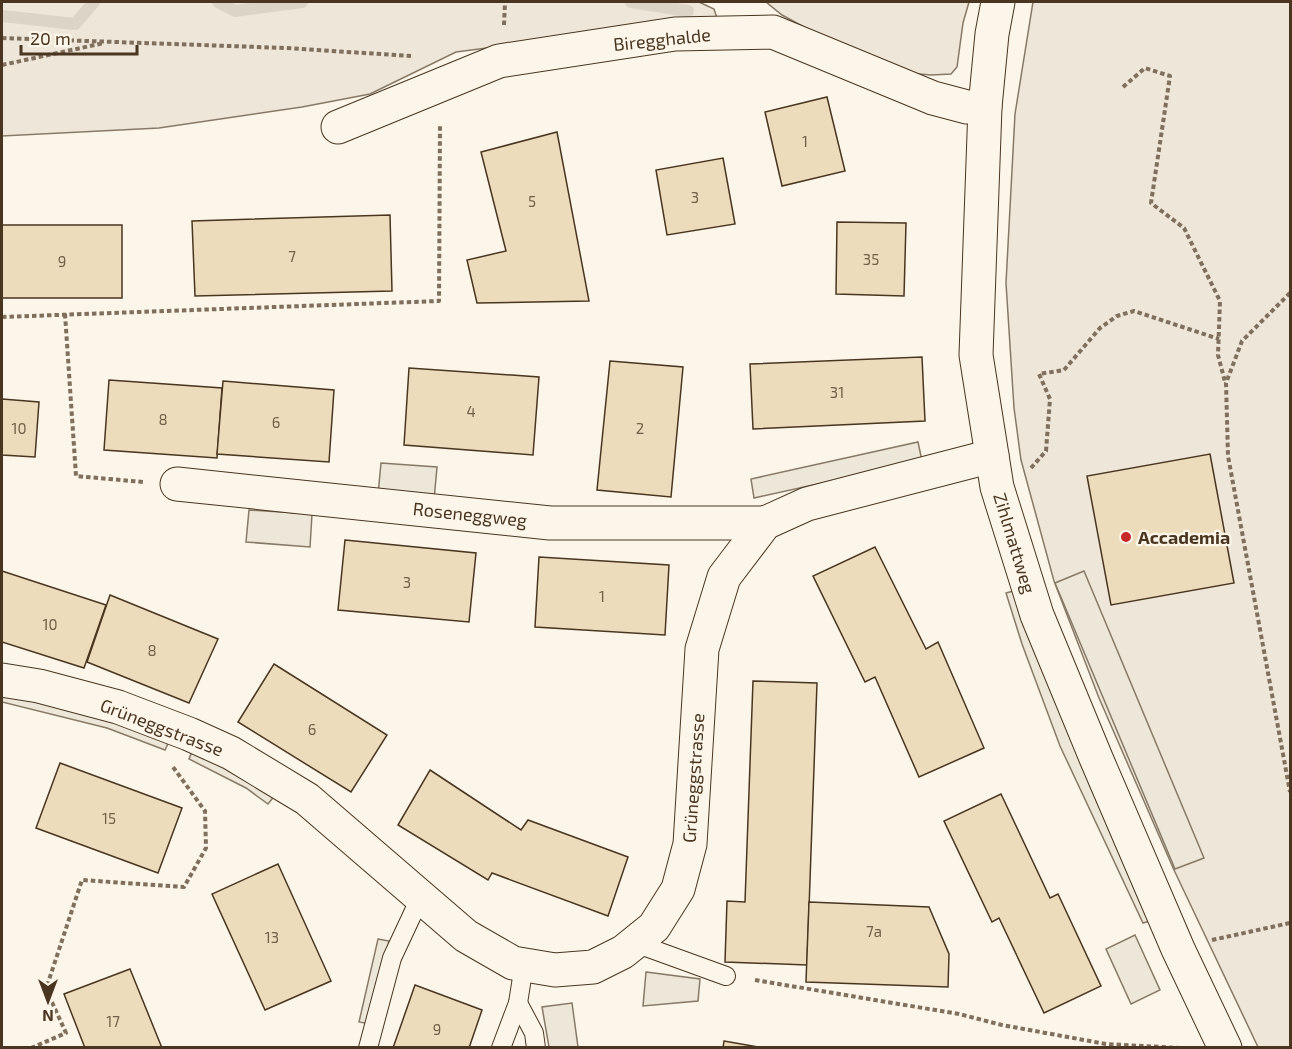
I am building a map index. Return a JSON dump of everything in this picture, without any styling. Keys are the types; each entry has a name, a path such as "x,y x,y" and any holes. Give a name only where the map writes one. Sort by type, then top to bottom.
{"street":[{"name":"Zihlmattweg","path":"998,2 992,34 985,107 976,356 995,472 1037,615 1178,949 1225,1047"},
{"name":"Biregghalde","path":"338,127 499,61 675,34 773,32 933,98 967,106 985,107"},
{"name":"Grüneggstrasse","path":"2,680 39,686 118,707 231,753 307,799 466,936 513,963 555,970 593,967 623,952 654,927 678,889 690,844 702,649 724,577 765,523 807,504 995,472"},
{"name":"Roseneggweg","path":"177,484 550,523 765,523"}],"lane":[{"path":"368,1047 392,958 421,896"},
{"path":"635,943 726,976"},
{"path":"501,1047 518,1003 524,965"},
{"path":"518,1003 534,1034 536,1047"}],"path":[{"path":"2,38 286,48 416,56"},
{"path":"2,65 111,42"},
{"path":"1123,87 1145,68 1170,76 1151,203 1184,228 1220,302 1218,356 1226,383 1228,456 1290,792"},
{"path":"2,317 439,301 439,161"},
{"path":"1226,383 1242,341 1290,293"},
{"path":"995,472 1021,478 1046,451 1050,399 1039,374 1064,370 1100,328 1117,316 1134,311 1219,339"},
{"path":"65,314 76,476 177,484"},
{"path":"31,1047 66,1033 46,989 82,880 184,887 206,848 205,811 173,768 175,761"},
{"path":"1178,949 1290,923"},
{"path":"726,976 959,1014 1002,1025 1106,1044 1180,1047"}],"shaded area":[{"path":"2,2 699,2 714,9 717,18 456,52 370,94 302,107 159,128 2,136"},
{"path":"766,2 969,2 963,23 957,67 951,74 931,75 896,72 846,50 782,15"},
{"path":"1033,2 1290,2 1290,1047 1258,1047 1174,870 1099,698 1054,581 1021,460 1014,408 1006,283 1015,114"},
{"path":"918,442 922,461 754,498 751,479"},
{"path":"381,463 437,467 434,500 378,495"},
{"path":"249,510 312,514 310,547 246,542"},
{"path":"1084,571 1204,858 1175,869 1055,583"},
{"path":"1017,590 1153,920 1143,923 1060,746 1022,644 1006,593"},
{"path":"2,690 170,739 165,750 107,728 2,702"},
{"path":"193,749 276,794 268,804 246,788 189,759"},
{"path":"1135,935 1160,990 1131,1004 1106,949"},
{"path":"378,939 389,941 370,1024 359,1022"},
{"path":"646,972 700,979 698,1001 643,1006"},
{"path":"572,1003 578,1047 549,1047 542,1007"}],"building":[{"path":"827,97 845,171 782,186 765,112"},
{"path":"557,132 589,301 477,303 467,260 506,251 481,152"},
{"path":"723,158 735,224 667,235 656,170"},
{"path":"390,215 392,291 195,296 192,221"},
{"path":"837,222 906,223 904,296 836,294"},
{"path":"2,225 122,225 122,298 2,298"},
{"path":"922,357 925,421 753,429 750,364"},
{"path":"610,361 683,367 671,497 597,490"},
{"path":"409,368 539,377 533,455 404,445"},
{"path":"109,380 222,388 217,458 104,450"},
{"path":"223,381 334,390 329,462 217,454"},
{"path":"2,399 39,402 35,457 2,455"},
{"path":"1210,454 1234,583 1111,605 1087,476"},
{"path":"345,540 476,553 469,622 338,610"},
{"path":"875,547 926,649 938,642 984,748 919,777 875,677 865,682 813,576"},
{"path":"539,557 669,565 665,635 535,627"},
{"path":"2,571 106,605 84,668 2,642"},
{"path":"110,595 218,639 189,703 87,662"},
{"path":"274,664 387,735 351,792 238,722"},
{"path":"753,681 817,683 807,965 725,962 727,901 745,902"},
{"path":"60,763 182,808 158,873 36,828"},
{"path":"430,770 521,830 528,820 628,857 608,916 492,873 488,880 398,825"},
{"path":"1001,794 1050,898 1058,894 1101,986 1044,1013 999,918 992,922 944,821"},
{"path":"278,864 331,981 265,1010 212,894"},
{"path":"809,902 929,907 949,954 948,987 806,982"},
{"path":"130,969 162,1048 85,1048 64,994"},
{"path":"415,985 482,1010 469,1048 393,1048"},
{"path":"724,1041 764,1048 723,1048"}],"waterway":[{"path":"2,16 75,24 94,2"},
{"path":"218,2 235,11 302,2"},
{"path":"631,2 688,11"}],"place":[{"name":"Accademia","path":"1126,537"}]}
